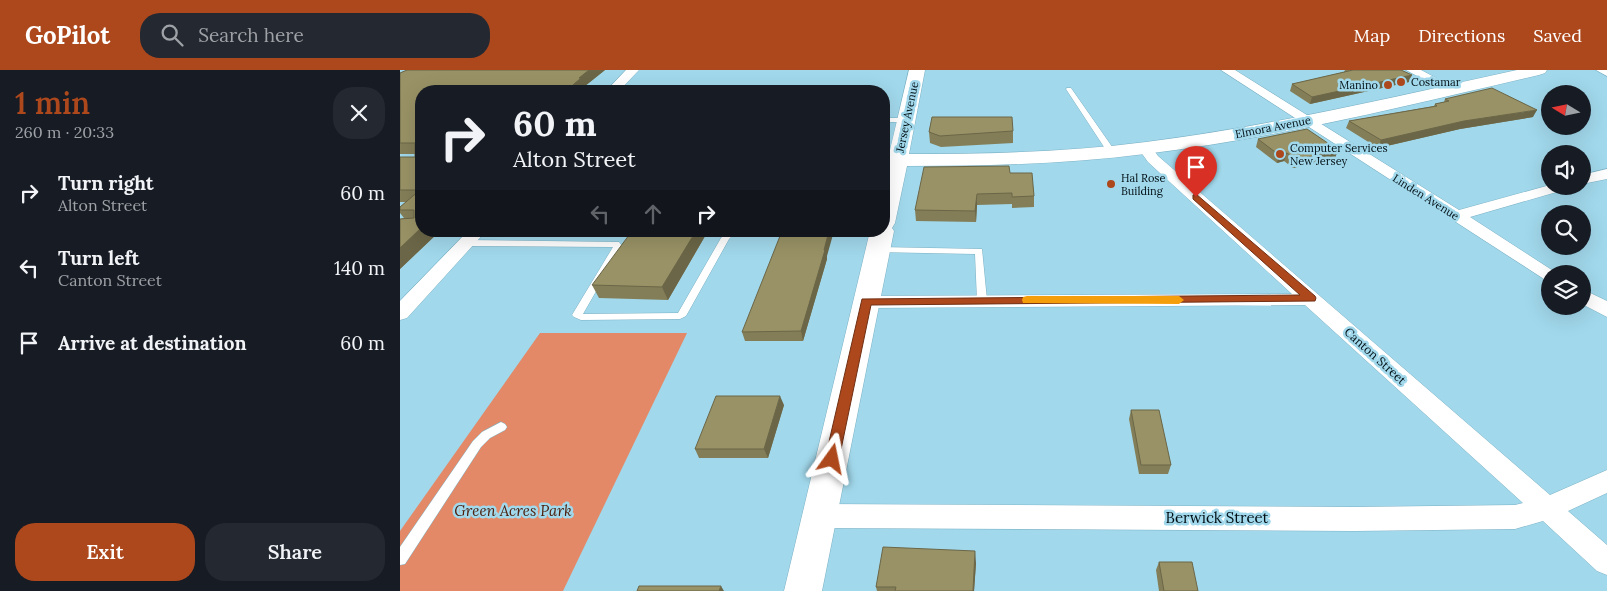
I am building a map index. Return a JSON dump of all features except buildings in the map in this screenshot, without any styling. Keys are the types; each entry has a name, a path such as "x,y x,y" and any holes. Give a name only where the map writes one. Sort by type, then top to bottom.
{"main road":[{"name":"Jersey Avenue","path":"891,160 906,120 918,70"},
{"name":"Elmora Avenue","path":"891,160 969,160 1145,148 1305,121 1539,70"},
{"name":"Jersey Avenue","path":"803,591 880,237"}],"street":[{"path":"618,85 633,70"},
{"name":"Linden Avenue","path":"1227,70 1541,268"},
{"path":"1412,70 1451,89"},
{"path":"1602,70 1607,72"},
{"name":"Canton Street","path":"1145,148 1154,159 1607,562"},
{"path":"1591,178 1607,174"},
{"path":"1456,216 1541,192"},
{"path":"400,313 473,237"},
{"path":"866,302 1292,300 1311,298"},
{"path":"1591,300 1607,310"},
{"name":"Berwick Street","path":"820,516 1373,519 1515,517 1547,509 1607,481"}],"lane":[{"path":"1069,89 1111,151"},
{"path":"890,120 906,120"},
{"path":"890,231 979,251 982,300"},
{"path":"473,237 616,244 618,246 577,315 680,316 683,314 726,237"},
{"path":"400,559 477,444 486,435 501,428"}],"green space":[{"name":"Green Acres Park","path":"540,333 687,333 563,591 400,591 400,531"}],"slow traffic":[{"path":"1027,300 1179,300"}],"place":[{"name":"Costamar","path":"1401,82"},
{"name":"Manino","path":"1388,85"},
{"name":"Computer Services New Jersey","path":"1280,154"},
{"name":"Hal Rose Building","path":"1111,184"}],"route":[{"path":"832,459 866,302 1292,300 1311,298 1196,197"}]}
